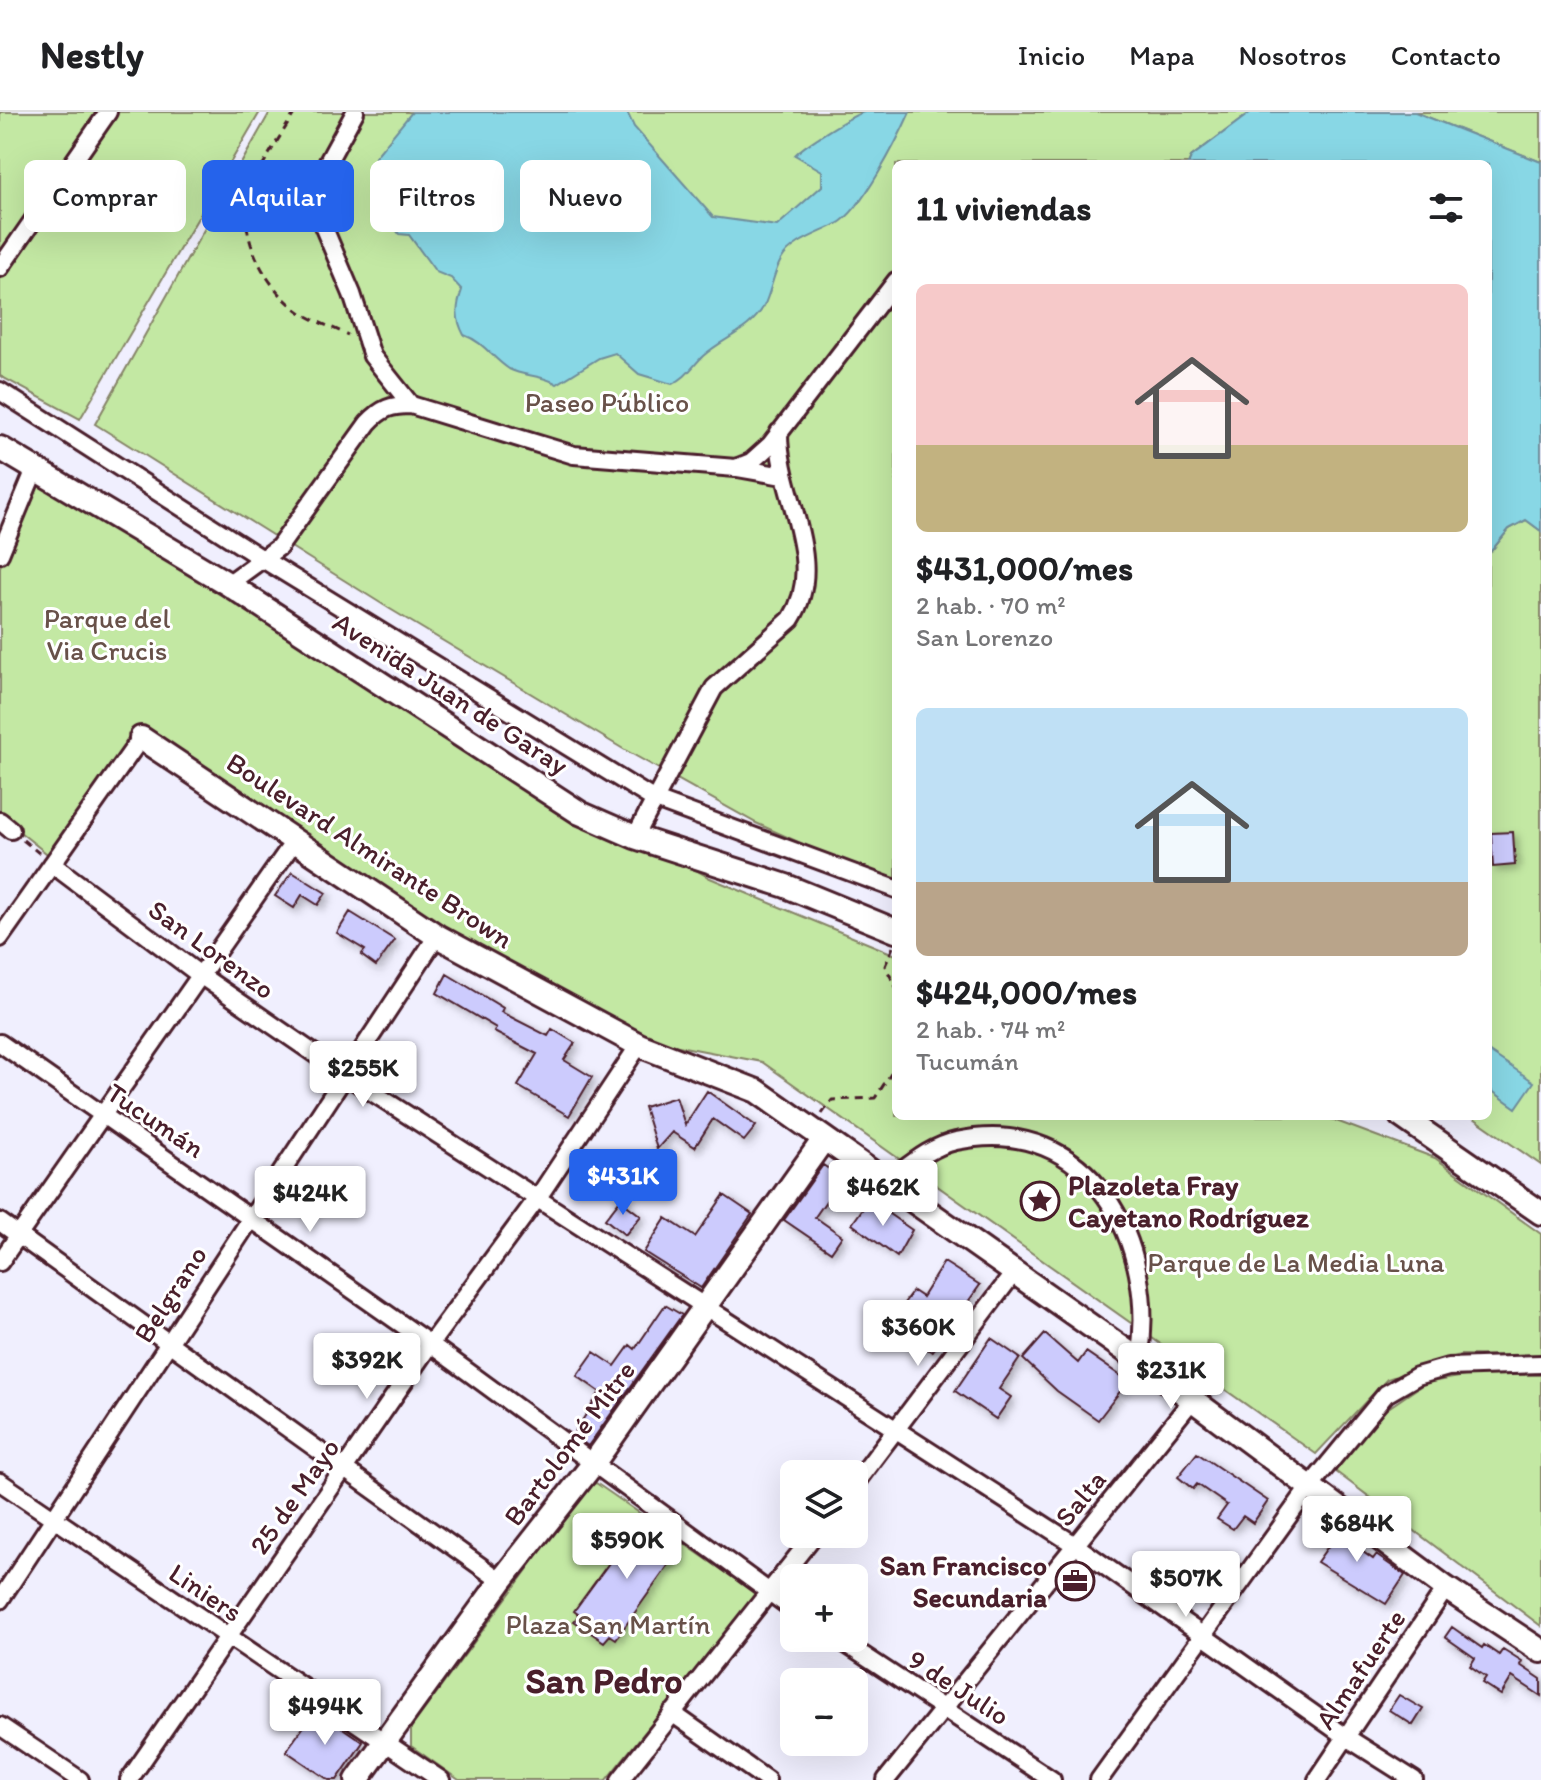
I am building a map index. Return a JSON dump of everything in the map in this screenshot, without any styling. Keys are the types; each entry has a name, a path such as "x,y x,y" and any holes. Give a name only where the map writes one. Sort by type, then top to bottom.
{"main road":[{"name":"Avenida Juan de Garay","path":"0,448 228,584 580,813 635,837 786,886 892,929"},
{"name":"Boulevard Almirante Brown","path":"141,738 437,936 639,1045 741,1083 888,1181 1013,1274 1139,1360 1311,1485 1446,1588 1541,1651"},
{"path":"1407,1120 1541,1213"},
{"name":"Bartolomé Mitre","path":"357,1780 501,1581 593,1464 706,1309 817,1134"}],"street":[{"path":"0,268 108,112"},
{"path":"355,112 328,159 315,196 318,214 352,294 366,343 381,368 411,405"},
{"path":"736,468 751,462 779,432 892,286"},
{"path":"0,391 261,558 653,799 892,888"},
{"path":"228,584 279,547 381,410 411,405 574,455 736,468 783,476"},
{"path":"635,837 714,688 791,619 800,606 804,586 804,549 783,476 779,432"},
{"path":"0,554 35,469"},
{"path":"0,938 141,738"},
{"path":"0,1262 295,840"},
{"name":"San Lorenzo","path":"52,864 200,975 344,1074 539,1196 706,1309 1075,1545 1346,1737 1414,1780"},
{"name":"Belgrano","path":"0,1600 437,936"},
{"name":"Tucumán","path":"0,1043 252,1217 593,1464"},
{"name":"25 de Mayo","path":"129,1780 430,1344 539,1196 639,1045"},
{"path":"888,1181 929,1151 955,1141 989,1138 1022,1142 1074,1162 1100,1186 1116,1209 1134,1252 1144,1300 1145,1329 1139,1360"},
{"path":"0,1222 501,1581"},
{"path":"868,1467 1013,1274"},
{"path":"1099,1780 1201,1633 1374,1406 1398,1384 1448,1367 1480,1363 1541,1364"},
{"name":"Salta","path":"886,1780 1193,1399"},
{"path":"593,1464 780,1600"},
{"name":"Liniers","path":"0,1482 441,1780"},
{"path":"620,1780 804,1548"},
{"name":"Almafuerte","path":"1317,1780 1446,1588"},
{"name":"9 de Julio","path":"858,1652 1052,1780"},
{"path":"672,1713 767,1780"},
{"path":"0,1726 80,1780"}],"path":[{"path":"295,112 250,189 248,228 256,259 283,298 300,312 366,343"},
{"path":"6,826 52,864"},
{"path":"892,950 885,966 892,979"},
{"path":"817,1134 832,1100 875,1098 892,1072"}],"green space":[{"path":"0,112 260,112 232,160 202,160 202,211 80,419 0,376"},
{"name":"Paseo Público","path":"270,112 1251,112 1190,160 892,160 892,884 756,823 625,750 390,609 95,424 203,232 354,232 354,160 243,160"},
{"path":"1415,112 1541,112 1541,162"},
{"path":"38,471 537,779 710,878 892,953 892,1120 1334,1120 1435,1158 1541,1234 1541,1356 1460,1355 1387,1379 1316,1454 762,1062 642,1039 441,931 141,733 51,857 0,816 0,567"},
{"path":"1526,520 1541,531 1541,1165 1477,1120 1492,1120 1492,550 1509,529"},
{"path":"1476,1374 1541,1375 1541,1626 1335,1471 1378,1415 1425,1383"},
{"name":"Plaza San Martín","path":"596,1483 757,1594 606,1780 459,1780 411,1746 411,1728 587,1488"}],"water":[{"path":"412,112 627,112 634,127 713,217 777,226 822,186 822,171 795,155 828,131 859,114 910,112 868,190 847,217 786,253 758,315 703,356 689,372 672,384 639,374 615,353 599,358 557,384 503,365 464,335 457,312 462,290 451,278 436,272 409,235 398,232 504,232 504,160 375,160"},
{"path":"1251,112 1415,112 1541,162 1541,531 1526,520 1509,529 1492,550 1492,160 1190,160"},
{"path":"1492,1054 1534,1082 1516,1108 1492,1091"}],"building":[{"path":"1513,832 1515,865 1493,867 1492,833"},
{"path":"292,872 326,893 318,905 302,895 294,908 275,896"},
{"path":"350,912 395,940 376,966 361,955 365,950 337,933"},
{"path":"447,974 503,1008 501,1012 548,1036 552,1029 575,1043 564,1060 592,1077 569,1116 518,1086 537,1054 494,1032 496,1028 437,993"},
{"path":"707,1091 756,1126 744,1141 713,1119 695,1147 672,1132 657,1149 644,1107 676,1097 685,1125"},
{"path":"823,1165 842,1178 815,1217 842,1236 831,1252 784,1220"},
{"path":"724,1195 752,1214 701,1288 644,1252 666,1218 695,1237"},
{"path":"620,1200 641,1216 625,1235 605,1219"},
{"path":"869,1200 912,1230 897,1257 852,1224"},
{"path":"944,1262 980,1285 932,1352 890,1322 913,1291 922,1297"},
{"path":"665,1305 682,1315 588,1446 573,1435 600,1392 577,1376 594,1352 615,1366 630,1345 635,1349"},
{"path":"1045,1334 1078,1363 1086,1352 1128,1381 1098,1420 1057,1391 1023,1359"},
{"path":"991,1338 1020,1358 999,1389 1011,1397 996,1419 955,1391"},
{"path":"1197,1453 1268,1501 1253,1523 1243,1516 1233,1529 1217,1519 1227,1505 1197,1484 1193,1489 1178,1477"},
{"path":"1315,1518 1373,1559 1376,1555 1405,1575 1386,1604 1317,1562 1329,1545 1307,1530"},
{"path":"656,1522 676,1537 675,1556 616,1639 610,1635 604,1642 574,1621 579,1615 574,1611 633,1530 641,1524"},
{"path":"1452,1627 1482,1648 1484,1645 1499,1655 1503,1649 1522,1661 1520,1665 1541,1679 1541,1696 1512,1677 1501,1695 1482,1683 1486,1677 1470,1666 1475,1658 1445,1637"},
{"path":"1399,1695 1423,1709 1413,1725 1389,1710"},
{"path":"316,1710 363,1742 337,1780 329,1780 286,1751"}],"place":[{"name":"Plazoleta Fray Cayetano Rodríguez","path":"1040,1201"},
{"name":"San Francisco Secundaria","path":"1075,1581"}],"district":[{"name":"San Pedro","path":"604,1680"}],"park label":[{"name":"Parque del Via Crucis","path":"107,634"},
{"name":"Parque de La Media Luna","path":"1296,1262"}]}
